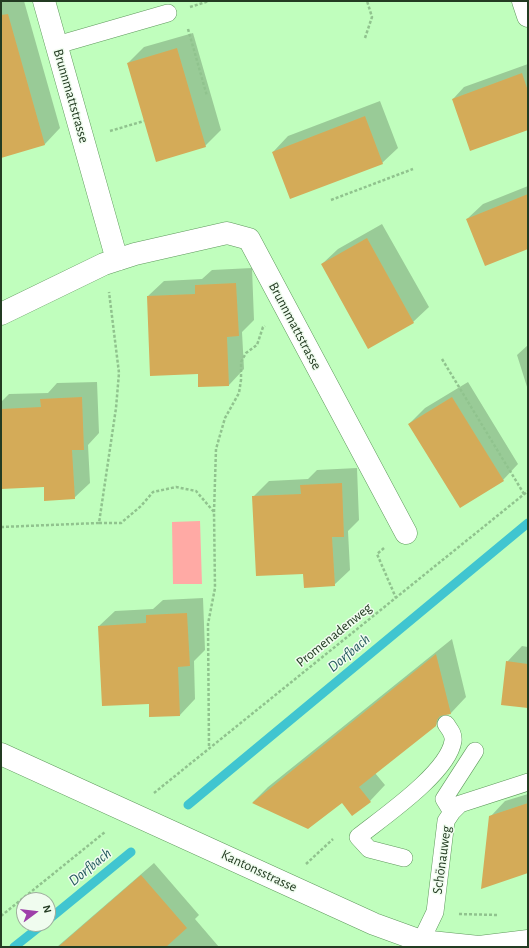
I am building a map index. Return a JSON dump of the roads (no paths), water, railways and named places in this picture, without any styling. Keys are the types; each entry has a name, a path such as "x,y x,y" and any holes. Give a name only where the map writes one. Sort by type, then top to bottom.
{"street":[{"name":"Brunnmattstrasse","path":"44,1 117,260"},
{"path":"523,1 528,16"},
{"name":"Brunnmattstrasse","path":"1,314 104,264 135,254 227,233 249,240 406,533"},
{"name":"Kantonsstrasse","path":"1,754 420,944 479,947 528,941"}],"lane":[{"path":"57,45 168,13"},
{"path":"404,858 369,849 358,837 421,786 438,769 447,757 453,742 453,735 446,724"},
{"path":"421,786 448,805 475,751"},
{"name":"Schönauweg","path":"420,944 434,912 448,805 460,804 528,782"}],"waterway":[{"name":"Dorfbach","path":"188,805 528,523"},
{"name":"Dorfbach","path":"56,913 131,852"},
{"name":"Dorfbach","path":"14,947 33,932"}]}
